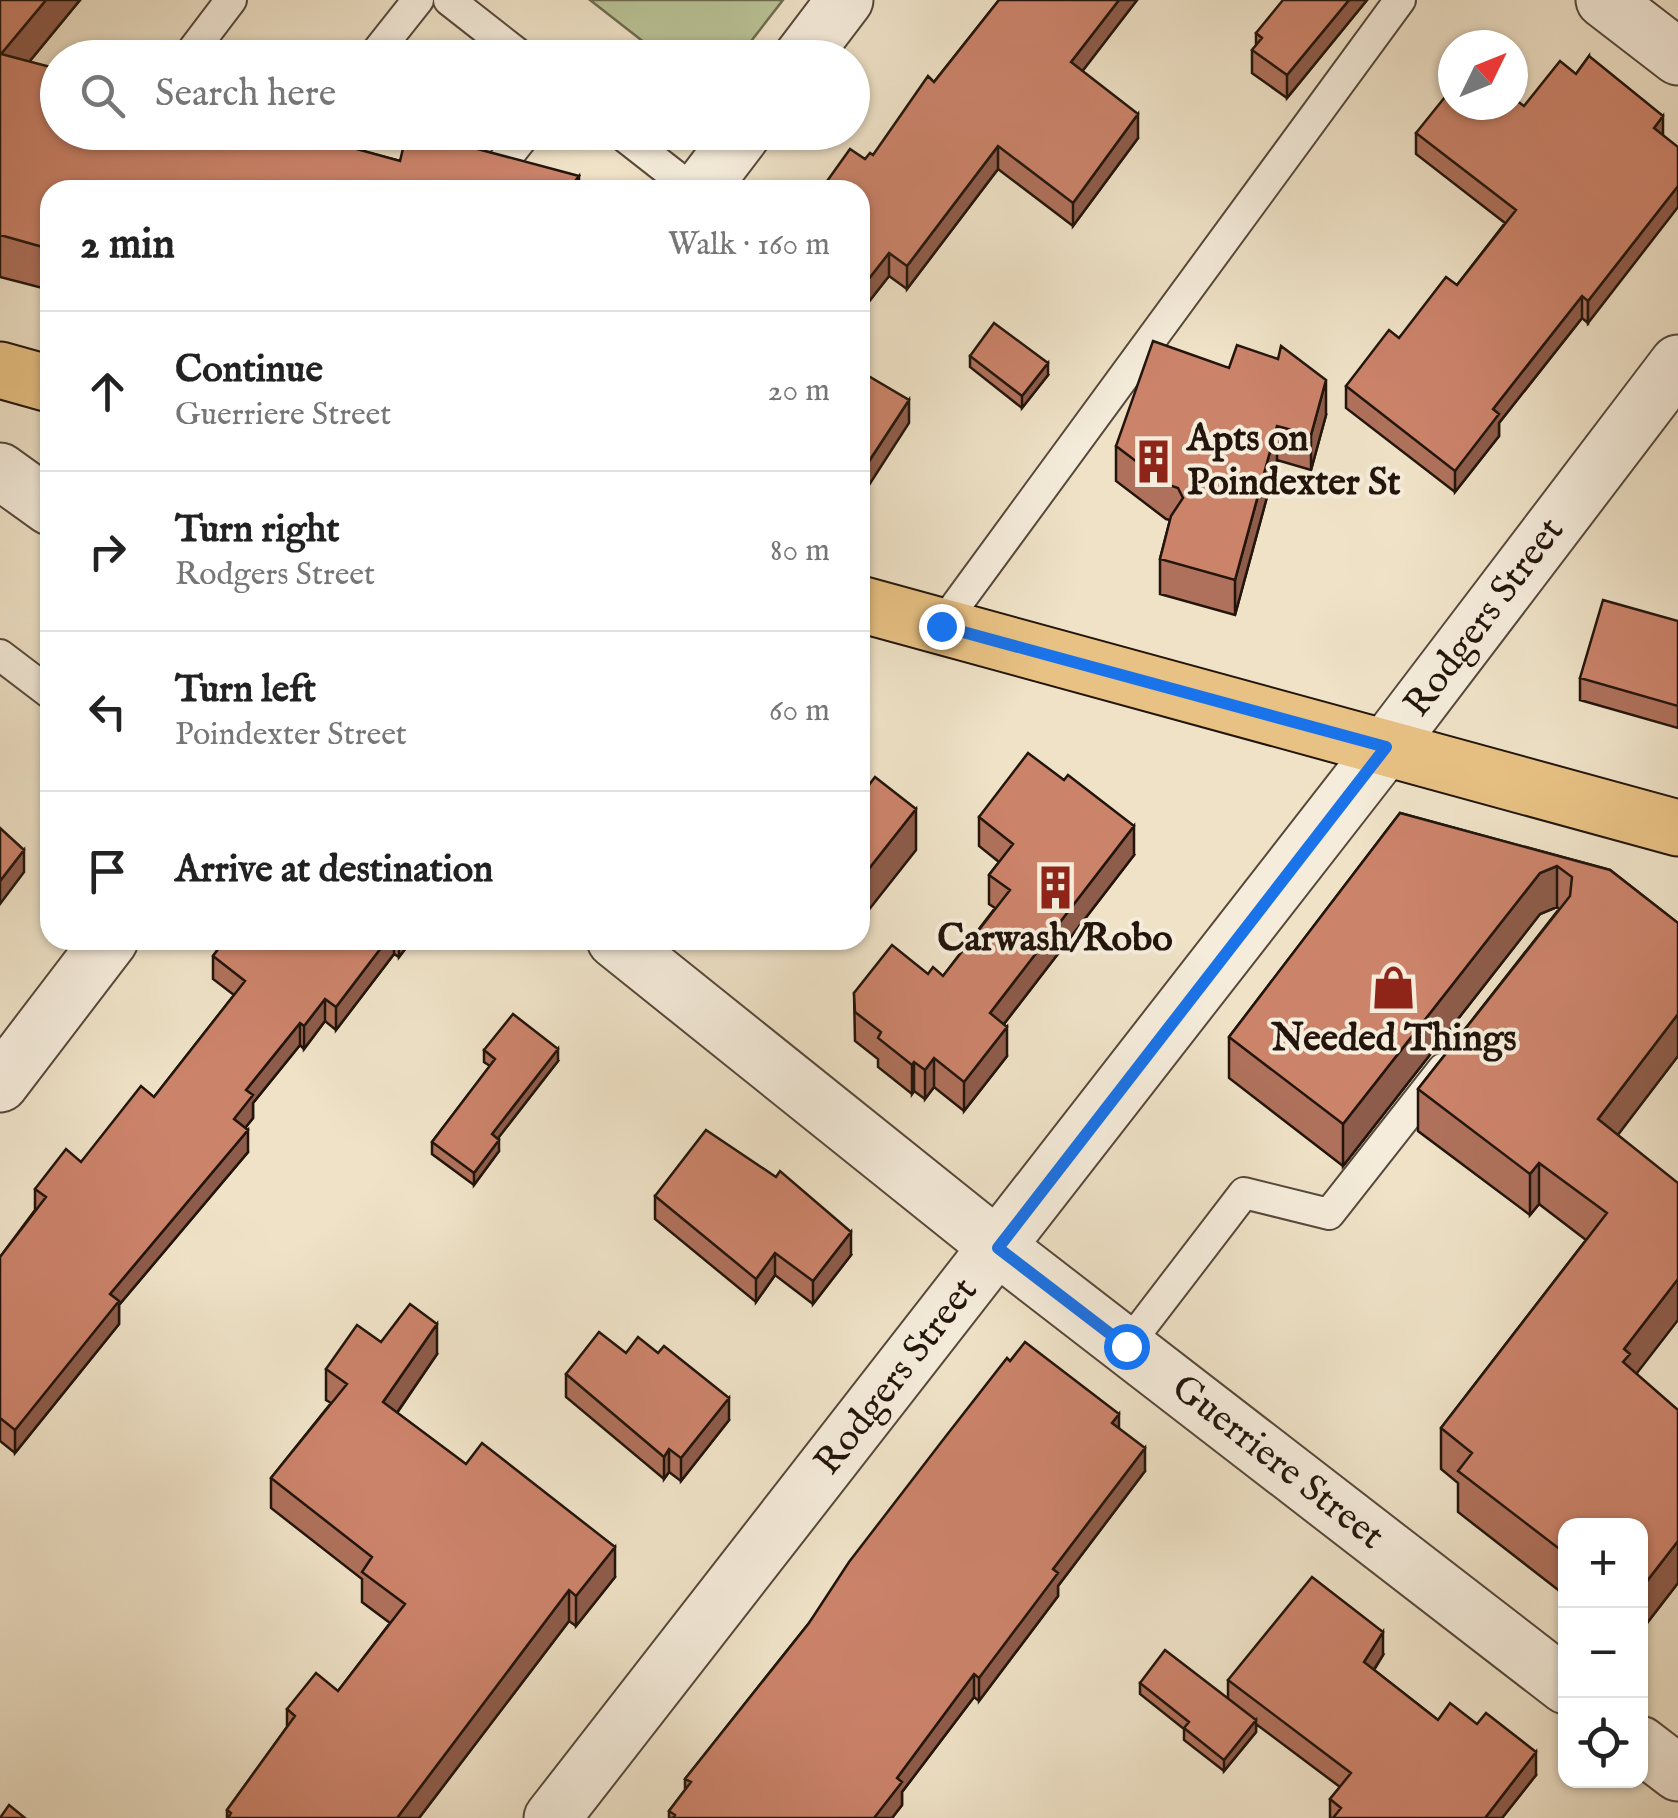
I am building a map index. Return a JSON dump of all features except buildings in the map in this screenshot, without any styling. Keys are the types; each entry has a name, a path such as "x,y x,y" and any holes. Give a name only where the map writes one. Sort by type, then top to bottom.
{"main road":[{"path":"0,370 40,381"},
{"path":"870,607 1678,828"}],"street":[{"path":"815,40 845,0"},
{"path":"1604,0 1678,57"},
{"path":"704,180 729,150"},
{"name":"Rodgers Street","path":"552,1818 1386,747 1678,363"},
{"path":"0,471 40,500"},
{"path":"0,1084 102,950"},
{"name":"Guerriere Street","path":"627,950 998,1248 1558,1680"},
{"path":"1648,1750 1678,1773"},
{"path":"1666,1818 1678,1803"}],"lane":[{"path":"201,40 232,0"},
{"path":"386,40 418,0"},
{"path":"448,0 500,40"},
{"path":"941,626 1400,0"},
{"path":"496,171 512,150"},
{"path":"643,150 683,180"},
{"path":"0,655 40,686"},
{"path":"1126,1346 1244,1192 1329,1214 1460,1048"}],"green space":[{"path":"590,0 783,0 752,40 641,40"}],"place":[{"name":"Apts on Poindexter St","path":"1154,462"},
{"name":"Carwash/Robo","path":"1055,888"},
{"name":"Needed Things","path":"1394,988"}],"route":[{"path":"941,626 1386,747 998,1248 1126,1346"}]}
